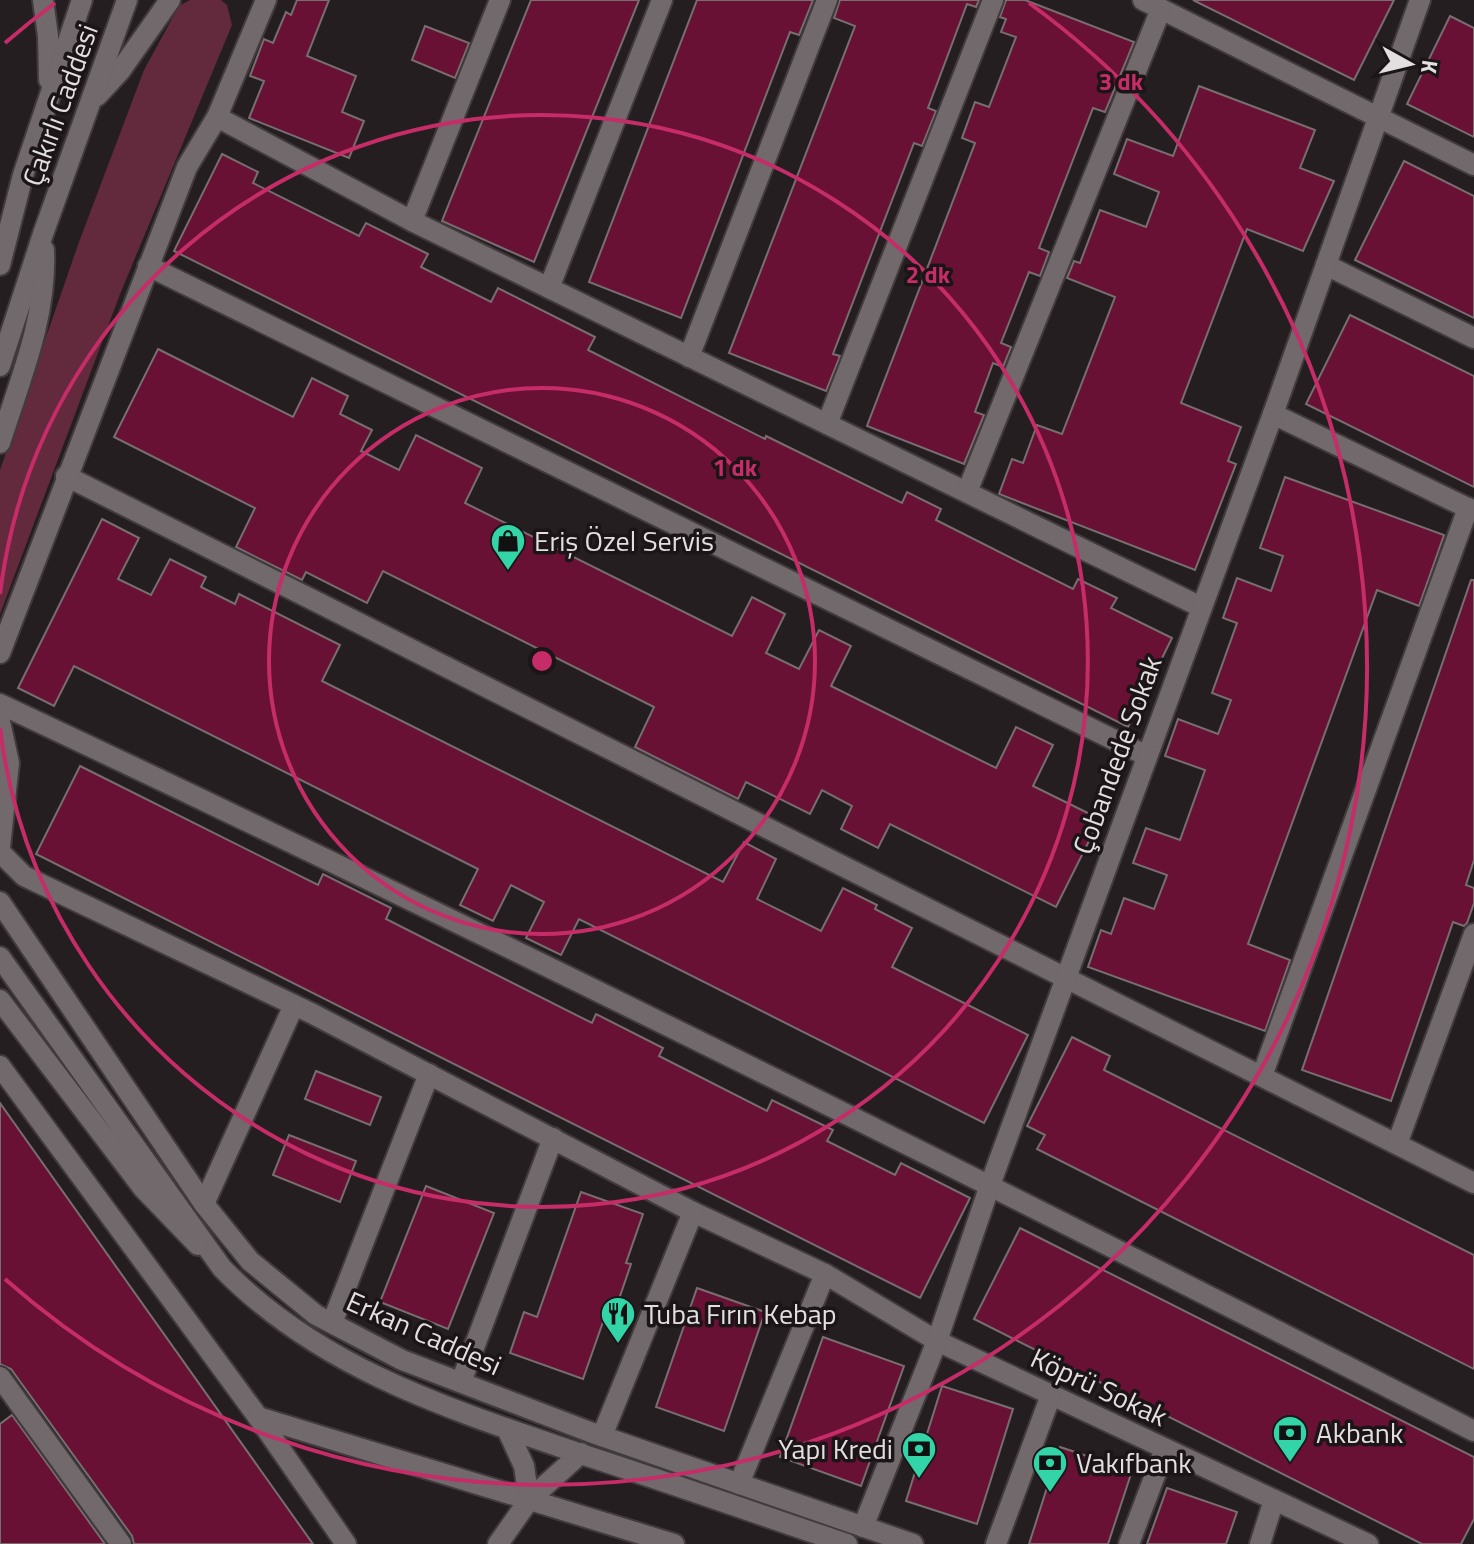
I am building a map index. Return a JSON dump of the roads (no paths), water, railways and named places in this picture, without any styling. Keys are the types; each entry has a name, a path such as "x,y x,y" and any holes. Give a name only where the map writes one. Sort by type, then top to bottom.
{"street":[{"path":"43,0 48,36 49,94"},
{"name":"Çakırlı Caddesi","path":"0,265 23,175 82,0"},
{"name":"Çakırlı Caddesi","path":"0,366 43,234 127,0"},
{"path":"90,105 120,71 170,0"},
{"path":"0,653 187,167 217,117 266,0"},
{"path":"412,221 500,0"},
{"path":"549,288 662,0"},
{"path":"689,357 827,0"},
{"path":"827,424 993,0"},
{"name":"Çobandede Sokak","path":"863,1527 937,1341 990,1185 1273,414 1420,0"},
{"path":"967,492 1152,4 1474,165"},
{"path":"217,117 412,221 1201,607"},
{"path":"0,214 23,175"},
{"path":"0,443 35,334 45,267 43,234"},
{"path":"1326,265 1474,338"},
{"path":"148,266 1147,756"},
{"path":"1262,1076 1471,510 1273,414"},
{"path":"66,476 1474,1183"},
{"path":"0,704 295,843 990,1185 1474,1431"},
{"path":"0,722 9,763 0,850"},
{"name":"Köprü Sokak","path":"0,850 24,876 294,1005 693,1212 825,1274 937,1341 1368,1544"},
{"name":"Erkan Caddesi","path":"0,902 204,1204 250,1261 316,1315 402,1360 602,1436 913,1544"},
{"path":"1397,1144 1474,934"},
{"name":"Erkan Caddesi","path":"0,957 222,1268 269,1310 334,1354 401,1389 507,1429 847,1544"},
{"path":"0,1000 143,1188 177,1226 222,1268"},
{"path":"204,1204 294,1005"},
{"path":"0,1066 258,1417 346,1544"},
{"path":"332,1323 429,1074"},
{"path":"461,1382 553,1138"},
{"path":"602,1436 693,1212"},
{"path":"739,1484 825,1274"},
{"path":"0,1377 121,1544"},
{"path":"996,1544 1051,1395"},
{"path":"258,1417 674,1544"},
{"path":"507,1429 524,1466 529,1500"},
{"path":"1129,1544 1165,1449"},
{"path":"498,1544 529,1500 581,1453"},
{"path":"1260,1544 1274,1500"}],"place":[{"name":"Eriş Özel Servis","path":"508,572"},
{"name":"Tuba Fırın Kebap","path":"618,1345"},
{"name":"Akbank","path":"1290,1464"},
{"name":"Yapı Kredi","path":"919,1480"},
{"name":"Vakıfbank","path":"1050,1494"}]}
